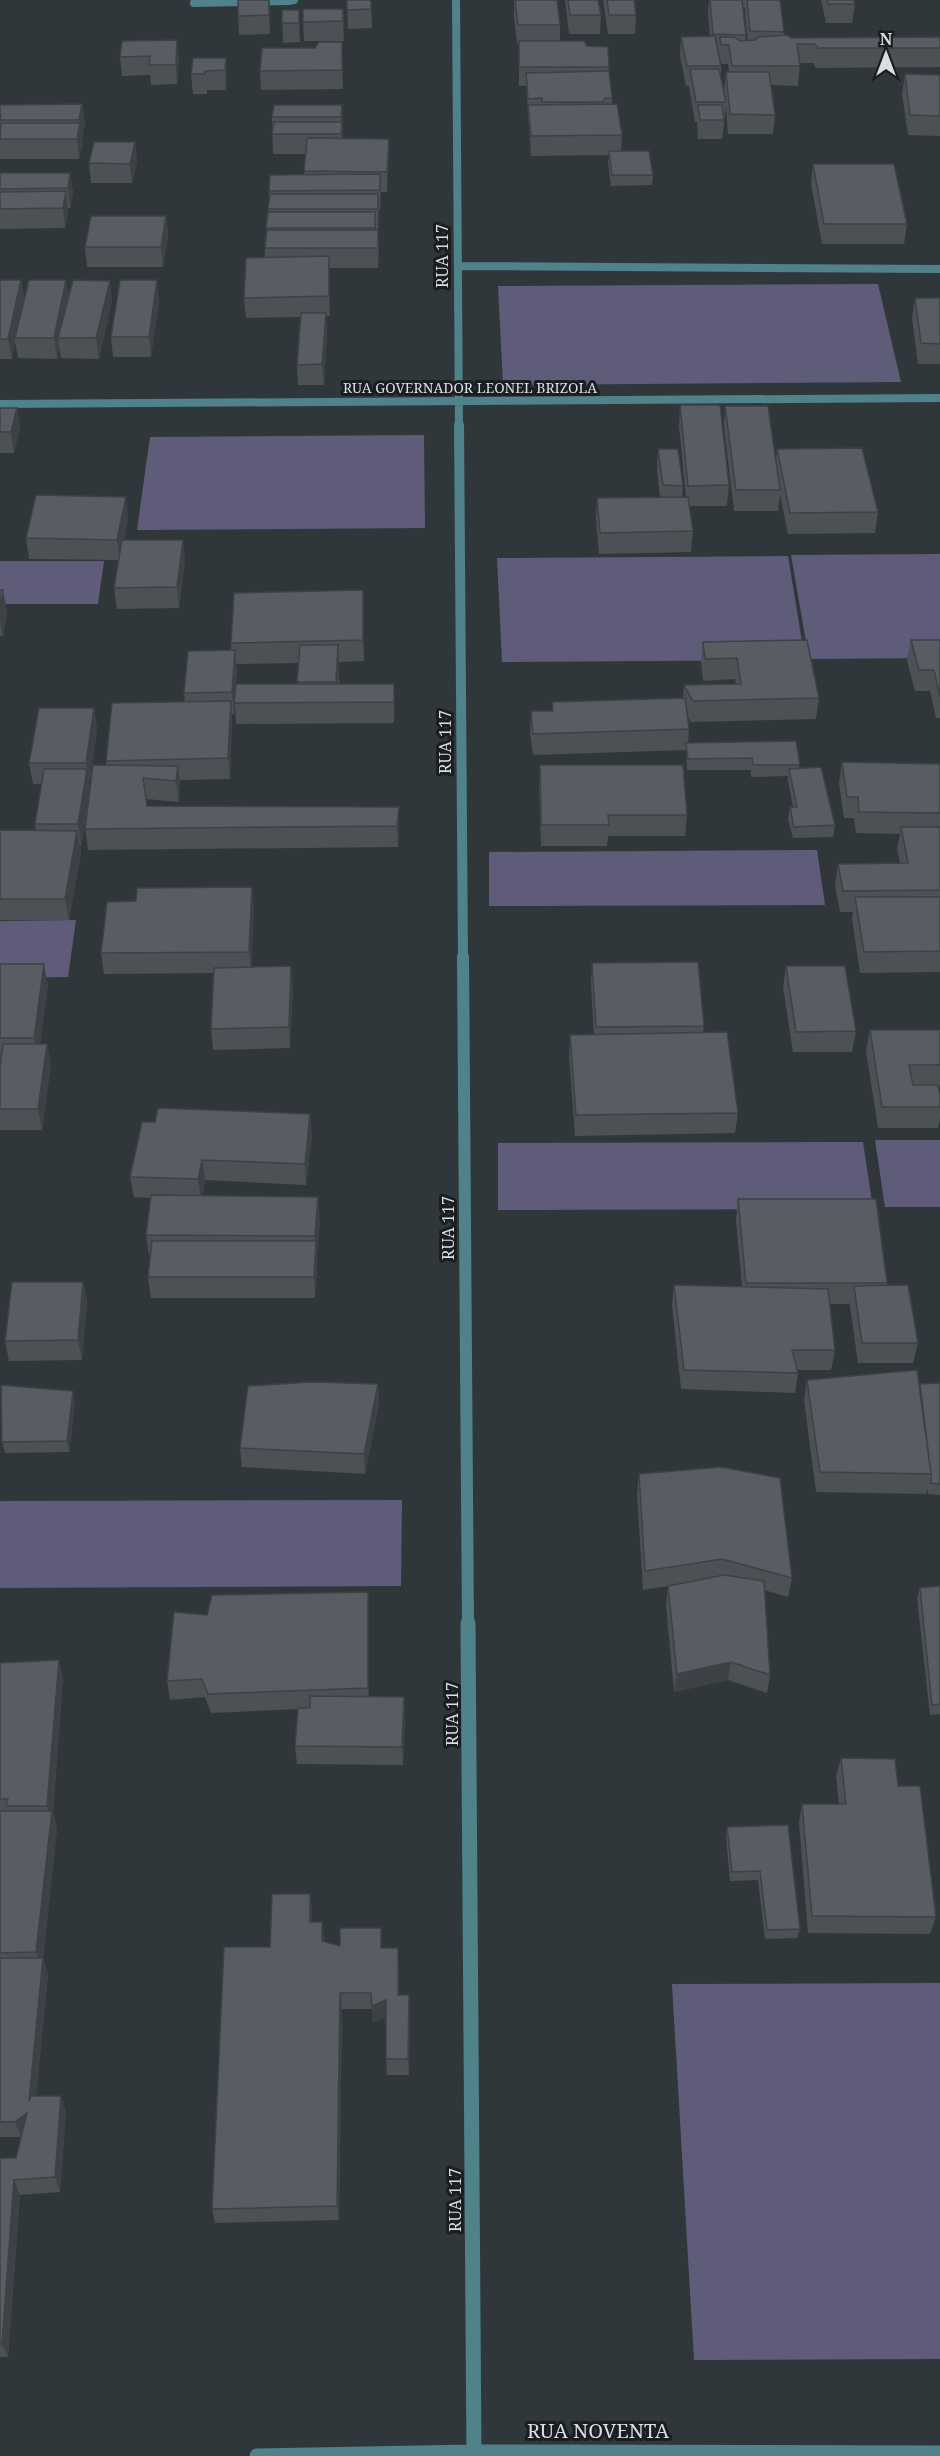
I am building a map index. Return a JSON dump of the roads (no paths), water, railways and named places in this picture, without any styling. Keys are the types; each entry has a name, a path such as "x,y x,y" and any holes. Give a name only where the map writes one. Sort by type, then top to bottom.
{"street":[{"path":"195,0 194,3 294,0"},
{"name":"RUA 117","path":"456,0 474,2454"},
{"path":"459,266 940,269"},
{"name":"RUA GOVERNADOR LEONEL BRIZOLA","path":"0,404 940,398"},
{"name":"RUA NOVENTA","path":"257,2456 940,2453"}]}
